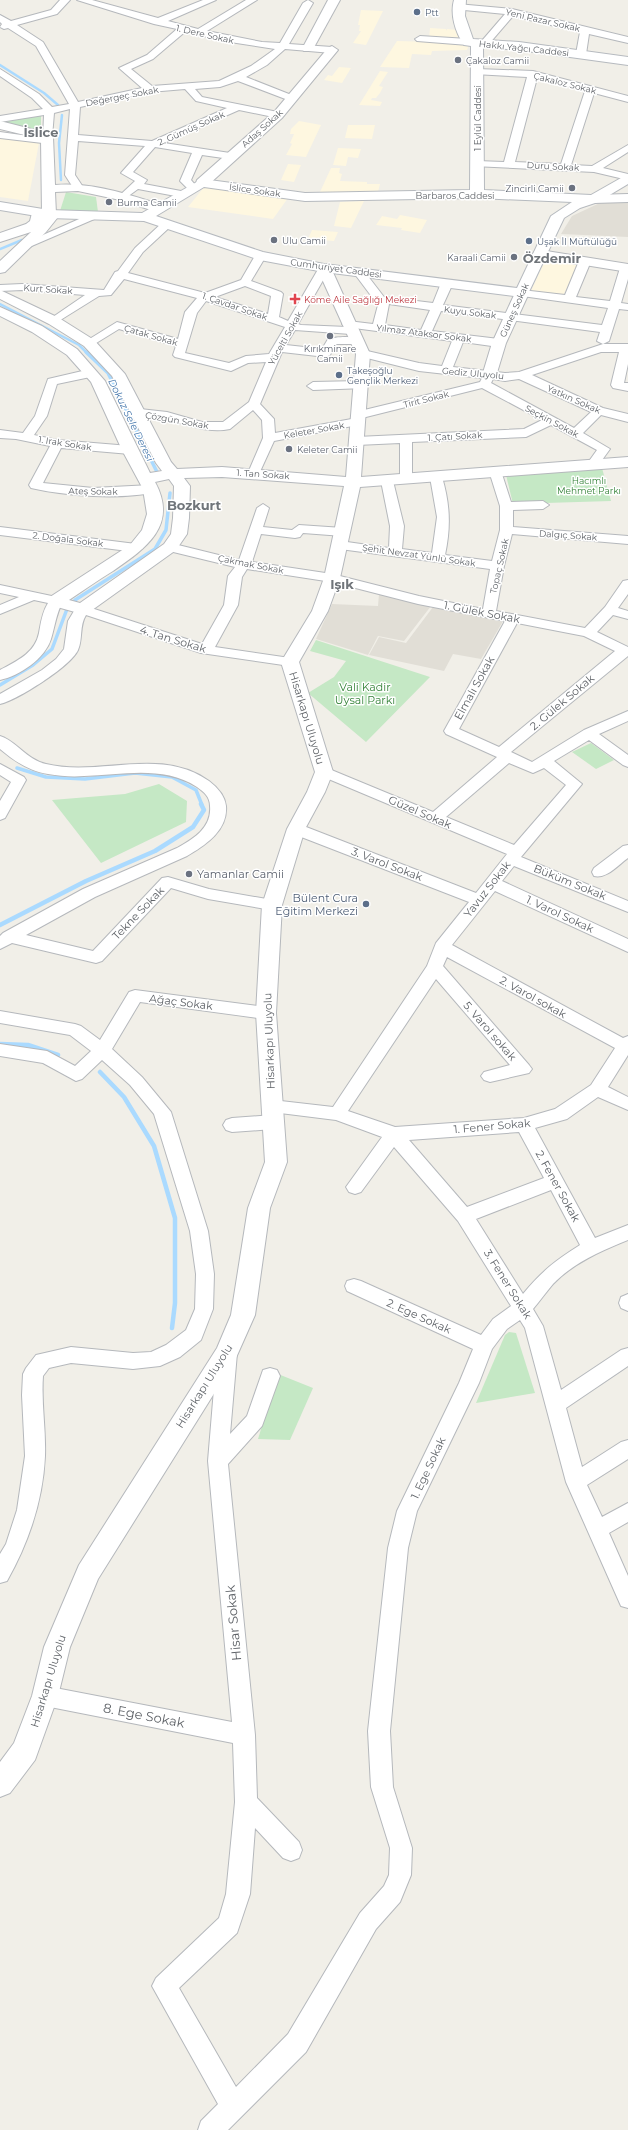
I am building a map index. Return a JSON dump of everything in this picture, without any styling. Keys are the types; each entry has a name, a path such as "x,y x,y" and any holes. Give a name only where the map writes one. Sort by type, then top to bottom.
{"main road":[{"name":"1 Eylül Caddesi","path":"458,4 477,42 477,194"},
{"name":"Hakkı Yağcı Caddesi","path":"477,42 628,61"},
{"name":"Güneş Sokak","path":"522,293 558,216 575,205 593,199 628,177"},
{"name":"İslice Sokak","path":"195,187 305,197"},
{"path":"158,216 195,187"},
{"path":"158,216 195,187"},
{"name":"Barbaros Caddesi","path":"305,197 477,194 593,199"},
{"name":"Cumhuriyet Caddesi","path":"0,206 49,214 158,216 260,256 324,268 522,293"}],"street":[{"path":"0,28 54,12 65,0"},
{"name":"1. Dere Sokak","path":"82,0 183,29 239,42 282,47 332,50"},
{"path":"157,22 210,0"},
{"path":"198,33 252,0"},
{"path":"308,49 334,0"},
{"path":"282,47 308,3"},
{"name":"Yeni Pazar Sokak","path":"458,4 512,12 628,40"},
{"path":"477,42 512,12"},
{"path":"0,18 40,44 74,106 74,138 70,175 78,187"},
{"path":"150,89 124,68 150,57 183,29"},
{"path":"581,54 585,30"},
{"name":"Hakkı Yağcı Caddesi","path":"420,39 477,42"},
{"name":"Değergeç Sokak","path":"2,118 49,111 150,89 220,84 238,77 282,47"},
{"name":"Adaş Sokak","path":"195,187 278,115 332,50"},
{"path":"0,72 41,100 49,111 47,139 49,214 51,217 36,228 23,246 0,269"},
{"name":"Çakaloz Sokak","path":"477,72 533,74 628,99"},
{"path":"509,164 533,74"},
{"path":"238,77 291,98"},
{"path":"187,86 199,98 278,115"},
{"path":"564,167 590,89"},
{"name":"2. Gümüş Sokak","path":"136,186 142,180 126,173 153,144 237,107"},
{"path":"2,118 47,139"},
{"path":"0,135 47,139"},
{"path":"74,138 153,144 230,156"},
{"path":"594,169 628,148"},
{"path":"195,187 185,181 198,151"},
{"name":"Duru Sokak","path":"477,164 509,164 594,169 628,177"},
{"path":"123,197 136,186 195,187"},
{"path":"48,189 78,187 123,197 158,216 139,250 119,274 107,293 96,294 54,321"},
{"name":"Barbaros Caddesi","path":"593,199 628,198"},
{"path":"33,212 38,217 36,228"},
{"path":"23,246 95,215"},
{"path":"0,238 36,228"},
{"path":"540,254 627,268 600,348"},
{"path":"182,344 191,312 204,297 245,282 260,256"},
{"path":"569,299 584,261"},
{"name":"Yücelti Sokak","path":"254,404 275,353 324,268"},
{"name":"Hisarkapı Uluyolu","path":"0,1784 25,1751 45,1696 57,1647 88,1573 147,1477 227,1353 243,1315 259,1208 276,1162 266,1013 272,905 296,829 316,792 324,772 290,662 320,611 332,578 342,539 353,482 359,426 361,385 355,339 324,268"},
{"path":"275,353 326,353 332,341 355,339 375,328 384,305 360,273"},
{"name":"1. Çavdar Sokak","path":"119,274 198,294 300,328 355,339"},
{"path":"245,282 277,294 273,320"},
{"path":"425,334 446,283"},
{"name":"Kurt Sokak","path":"0,288 29,287 96,294"},
{"name":"Cumhuriyet Caddesi","path":"522,293 628,307"},
{"name":"Güneş Sokak","path":"486,380 510,317 522,293"},
{"path":"0,294 54,321 89,343 118,374 140,413 164,463 177,480 181,518 179,534 170,547 82,609 75,621 71,650 61,662 47,673 0,700"},
{"name":"Kuyu Sokak","path":"381,300 606,330"},
{"path":"0,311 37,329 72,352 98,381 130,450 149,484 155,514 150,531 136,548 56,601 47,615 44,642 39,650 33,657 0,676"},
{"name":"Çatak Sokak","path":"89,343 117,325 182,344 179,355 232,367 242,361 275,353"},
{"name":"Yılmaz Ataksor Sokak","path":"355,339 375,328 500,343"},
{"path":"446,371 458,338"},
{"name":"Gediz Uluyolu","path":"355,339 419,367 446,371 486,380 521,375 600,348 627,348"},
{"path":"627,348 617,385 628,387"},
{"path":"26,437 41,416 52,382 91,373"},
{"name":"Yatkın Sokak","path":"521,375 599,411 628,418"},
{"name":"Seçkin Sokak","path":"486,380 551,420 604,449 593,464"},
{"name":"Tirit Sokak","path":"359,426 486,380"},
{"path":"313,386 361,385"},
{"path":"254,404 268,419 269,438 254,473"},
{"name":"Çözgün Sokak","path":"140,413 167,416 201,426 226,426 254,404"},
{"path":"575,434 599,411"},
{"name":"1. Çatı Sokak","path":"359,426 406,438 526,433 551,420"},
{"name":"Keleter Sokak","path":"269,438 359,426"},
{"name":"1. Irak Sokak","path":"0,434 26,437 57,444 130,450"},
{"path":"406,438 406,480"},
{"name":"Ateş Sokak","path":"57,444 35,485 61,490 112,492 149,484"},
{"name":"1. Tan Sokak","path":"149,484 222,472 254,473 353,482 406,480 496,471 628,462"},
{"name":"Topaç Sokak","path":"489,613 497,566 508,530 506,506 496,471"},
{"path":"436,477 444,502 445,524 438,558"},
{"path":"387,481 397,526 395,552"},
{"path":"506,506 543,505"},
{"path":"206,650 231,605 235,576 244,565 263,508"},
{"name":"Şehit Nevzat Yünlü Sokak","path":"256,530 295,534 298,529 395,552 497,566"},
{"name":"Dalgıç Sokak","path":"508,530 628,540"},
{"name":"2. Doğala Sokak","path":"0,531 136,548"},
{"name":"Çakmak Sokak","path":"170,547 244,565 332,578"},
{"name":"1. Gülek Sokak","path":"332,578 418,600 588,633 626,652"},
{"path":"588,633 610,610 628,584"},
{"path":"0,589 56,601 82,609"},
{"path":"0,610 33,596"},
{"name":"4. Tan Sokak","path":"82,609 206,650 290,662"},
{"path":"610,610 628,615"},
{"name":"Elmalı Sokak","path":"513,618 451,732 533,768 544,761"},
{"name":"2. Gülek Sokak","path":"435,818 504,755 626,652"},
{"path":"544,761 589,733 628,716"},
{"path":"589,733 628,762"},
{"path":"3,749 26,762 46,769 71,771 148,767 170,769 188,775 206,785 214,795 218,811 218,818 213,826 196,844 175,856 89,893 4,940"},
{"name":"Yavuz Sokak","path":"337,1114 435,967 442,947 514,855 575,784 544,761"},
{"path":"0,770 19,780 0,815"},
{"name":"Güzel Sokak","path":"324,772 435,818 514,855"},
{"name":"3. Varol Sokak","path":"296,829 478,900"},
{"path":"600,872 628,850"},
{"name":"Büküm Sokak","path":"514,855 628,908"},
{"name":"Tekne Sokak","path":"4,940 96,956 168,882 208,894 272,905"},
{"name":"1. Varol Sokak","path":"492,883 628,946"},
{"name":"2. Varol sokak","path":"442,947 627,1046"},
{"name":"5. Varol sokak","path":"435,967 523,1069 490,1076"},
{"name":"Ağaç Sokak","path":"102,1050 121,1022 135,996 266,1013"},
{"path":"0,1018 75,1030 102,1050 136,1081 162,1112 199,1231 205,1274 204,1309 194,1335 173,1351 153,1360 133,1361 71,1355 43,1361 33,1374 32,1395 36,1456 27,1510 15,1547 0,1574"},
{"name":"1. Fener Sokak","path":"394,1134 524,1125 561,1114 597,1088 627,1046"},
{"path":"0,1050 47,1057 76,1075 102,1050"},
{"path":"597,1088 628,1104"},
{"path":"232,1125 273,1114 337,1114 394,1134 355,1187"},
{"name":"2. Fener Sokak","path":"524,1125 591,1247"},
{"name":"3. Fener Sokak","path":"394,1134 464,1216 534,1326 554,1405 576,1482 596,1530 622,1567 628,1599"},
{"path":"464,1216 555,1180"},
{"name":"1. Ege Sokak","path":"210,2130 297,2043 368,1920 392,1894 400,1875 401,1848 382,1787 379,1738 398,1548 408,1511 469,1383 484,1345 500,1324 523,1308 546,1279 560,1267 591,1247 628,1232"},
{"name":"2. Ege Sokak","path":"354,1286 484,1345"},
{"name":"Hisar Sokak","path":"227,1353 218,1461 244,1735 246,1802 238,1894 229,1925 164,1986 233,2106"},
{"path":"554,1405 628,1356"},
{"path":"218,1461 255,1420 270,1376"},
{"path":"576,1482 628,1448"},
{"path":"596,1530 628,1512"},
{"name":"8. Ege Sokak","path":"45,1696 244,1735"},
{"path":"246,1802 291,1850"}],"shaded area":[{"path":"361,10 383,11 366,45 353,43 361,31 359,31 360,25 358,25"},
{"path":"430,28 446,29 447,31 447,29 459,30 461,39 429,39"},
{"path":"397,41 469,45 467,50 432,51 431,55 412,54 409,68 380,67"},
{"path":"339,67 351,68 342,83 324,80 328,75 332,76"},
{"path":"380,71 388,72 379,86 383,87 380,93 376,98 372,98 371,100 382,102 380,106 359,105"},
{"path":"299,121 321,125 306,157 286,155 292,144 290,143 294,134 290,134 291,129"},
{"path":"348,125 375,125 372,139 345,138"},
{"path":"0,137 39,143 28,201 0,197"},
{"path":"338,148 361,149 358,158 348,157 346,166 333,165"},
{"path":"288,164 301,165 294,182 281,180"},
{"path":"331,168 340,168 339,173 342,174 340,181 380,184 378,192 320,192"},
{"path":"205,186 288,198 273,219 188,207"},
{"path":"364,201 351,228 334,226 340,202"},
{"path":"602,202 628,202 628,237 561,234 572,216"},
{"path":"400,215 427,220 420,233 401,230 402,228 376,225 382,216 397,219"},
{"path":"312,230 338,232 334,241 308,239"},
{"path":"545,261 577,265 563,296 531,291"},
{"path":"379,594 431,606 404,641 378,636 368,655 316,639 332,604 378,606"},
{"path":"433,607 503,621 481,659 453,654 444,671 369,655 379,637 406,643"}],"green space":[{"path":"41,115 41,131 4,122"},
{"path":"66,192 96,197 98,212 60,211"},
{"name":"Hacımlı Mehmet Parkı","path":"602,468 611,501 513,504 506,475"},
{"name":"Vali Kadir Uysal Parkı","path":"316,640 430,677 366,742 308,693 334,677 346,661 310,651"},
{"path":"591,743 614,760 596,769 572,752"},
{"path":"159,784 187,801 186,822 101,863 52,800 125,794"},
{"path":"509,1332 516,1333 535,1393 476,1403 505,1335"},
{"path":"278,1374 313,1388 290,1440 258,1439"}],"waterway":[{"name":"Dokuz Sele Deresi","path":"0,65 44,93 58,105"},
{"name":"Dokuz Sele Deresi","path":"61,180 59,143 62,115"},
{"name":"Dokuz Sele Deresi","path":"0,249 22,240"},
{"name":"Dokuz Sele Deresi","path":"0,304 79,345 86,352"},
{"name":"Dokuz Sele Deresi","path":"86,352 108,373 158,474"},
{"path":"75,600 155,549 166,530 170,493"},
{"path":"0,685 33,665 52,649 67,609"},
{"path":"17,768 46,777 85,779 135,773 172,777 196,790 202,805"},
{"path":"0,925 86,881 155,851 193,827 204,810 201,804"},
{"path":"0,1044 28,1045 58,1055"},
{"path":"100,1072 124,1097 154,1146 175,1218 175,1303 172,1328"}],"place":[{"name":"Ptt","path":"417,12"},
{"name":"Çakaloz Camii","path":"458,60"},
{"name":"Zincirli Camii","path":"572,188"},
{"name":"Burma Camii","path":"109,202"},
{"name":"Ulu Camii","path":"274,240"},
{"name":"Uşak İl Müftülüğü","path":"529,241"},
{"name":"Karaali Camii","path":"514,257"},
{"name":"Köme Aile Sağlığı Mekezi","path":"295,299"},
{"name":"Kırıkminare Camii","path":"330,336"},
{"name":"Takeşoğlu Gençlik Merkezi","path":"339,375"},
{"name":"Keleter Camii","path":"289,449"},
{"name":"Yamanlar Camii","path":"189,874"},
{"name":"Bülent Cura Eğitim Merkezi","path":"366,904"}],"district":[{"name":"İslice","path":"41,132"},
{"name":"Özdemir","path":"552,258"},
{"name":"Bozkurt","path":"194,505"},
{"name":"Işık","path":"342,584"}]}
